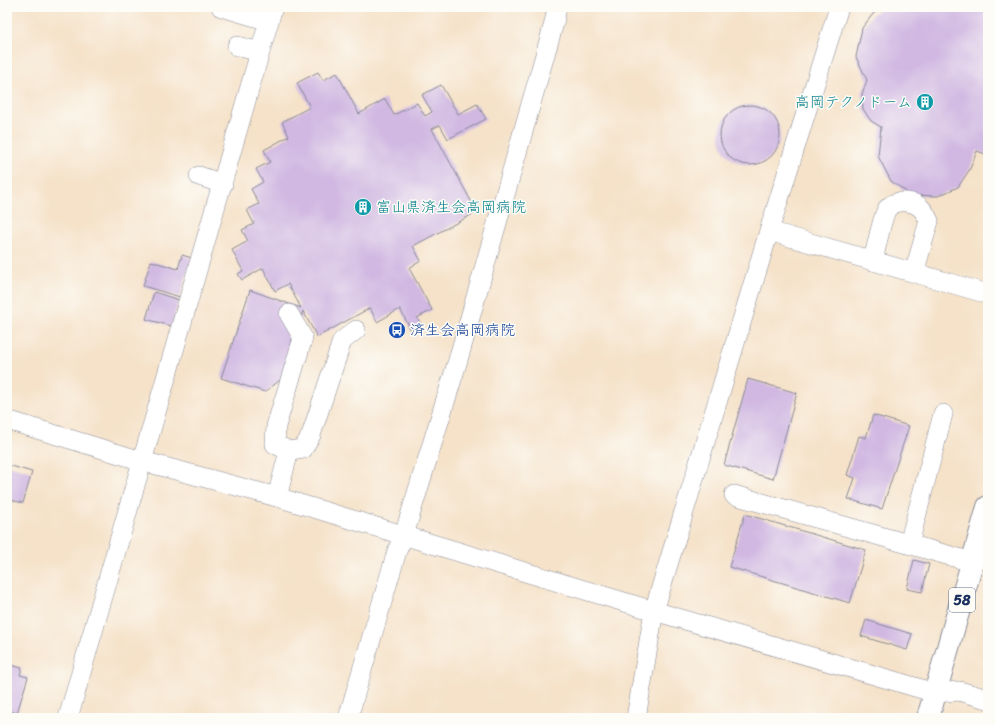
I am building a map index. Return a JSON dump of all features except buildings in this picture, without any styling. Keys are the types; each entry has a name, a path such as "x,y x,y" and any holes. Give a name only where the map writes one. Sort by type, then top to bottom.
{"main road":[{"name":"58","path":"928,718 988,507"}],"street":[{"path":"68,718 271,14 221,7"},
{"path":"348,718 397,551 404,535 458,360 554,23 557,7"},
{"path":"636,718 654,612 769,231 839,7"},
{"path":"237,46 260,52"},
{"path":"200,176 223,184"},
{"path":"873,261 886,210 893,204 901,201 909,202 919,206 924,211 929,221 914,273"},
{"path":"769,231 988,294"},
{"path":"290,314 303,338 276,426 275,444 290,451 303,449 311,435 342,341 356,330"},
{"path":"909,544 943,414"},
{"path":"7,420 142,462 277,498 404,535 654,612 935,693 959,691 988,699"},
{"path":"277,498 290,451"},
{"path":"734,495 972,562"}],"place":[{"name":"高岡テクノドーム","path":"925,102"},
{"name":"富山県済生会高岡病院","path":"363,207"},
{"name":"済生会高岡病院","path":"397,330"}]}
